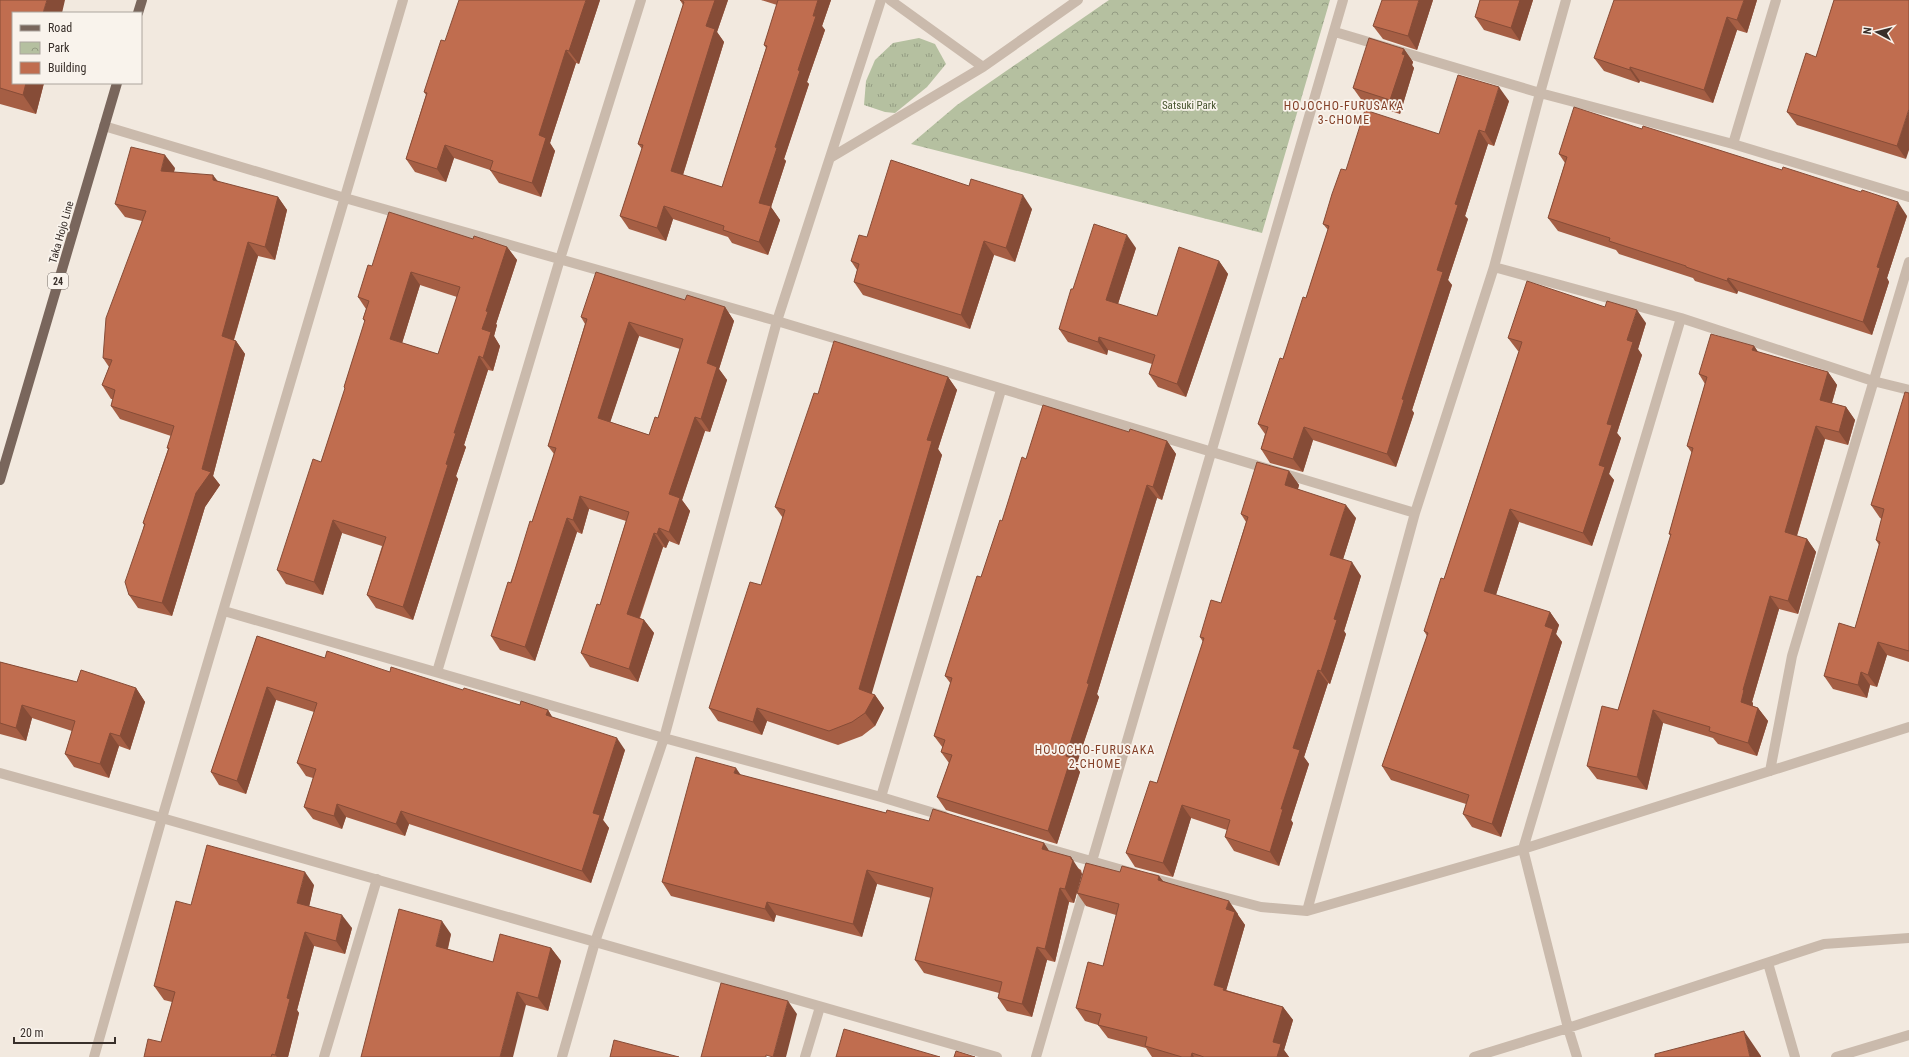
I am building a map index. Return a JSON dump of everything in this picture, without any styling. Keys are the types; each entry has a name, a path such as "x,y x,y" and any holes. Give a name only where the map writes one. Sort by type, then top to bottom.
{"main road":[{"path":"138,12 142,0"},
{"name":"Taka Hojo Line","path":"0,480 117,84"}],"street":[{"path":"94,1057 162,818 224,611 402,0"},
{"path":"437,672 560,259 641,0"},
{"path":"562,1057 594,942 664,738 777,321 882,0"},
{"path":"890,0 983,67"},
{"path":"830,158 983,67 1078,0"},
{"path":"1036,1057 1211,451 1335,32 1343,0"},
{"path":"1307,911 1415,513 1494,267 1566,0"},
{"path":"1733,144 1776,0"},
{"path":"1335,32 1540,93 1733,144 1909,197"},
{"path":"104,126 345,198 777,321 1001,390 1211,451 1415,513"},
{"path":"1770,771 1792,656 1909,262"},
{"path":"1494,267 1681,318 1873,381 1909,390"},
{"path":"1577,1057 1568,1028 1523,849 1681,318"},
{"path":"881,797 1001,390"},
{"path":"224,611 664,738 881,797 956,820"},
{"path":"1024,841 1092,862 1260,907 1307,911 1523,849 1909,727"},
{"path":"0,773 377,879 997,1057"},
{"path":"324,1057 377,879"},
{"path":"1474,1057 1568,1028 1824,944 1909,938"},
{"path":"1768,963 1795,1057"},
{"path":"805,1057 820,1007"},
{"path":"1836,1057 1909,1035"}],"green space":[{"name":"Satsuki Park","path":"1109,0 1330,0 1262,233 911,144 957,105"},
{"path":"919,38 935,44 946,64 927,87 895,113 885,112 864,105 866,81 875,60 893,43"}],"building":[{"path":"0,0 47,0 43,12 12,12 12,84 26,84 23,95 0,88"},
{"path":"459,0 586,0 569,51 566,50 539,135 546,138 532,183 490,170 493,161 445,145 437,169 406,159 427,93 424,92 441,40 445,41"},
{"path":"680,0 715,0 706,26 715,29 671,171 722,187 767,46 764,45 778,0 818,0 813,16 816,16 798,70 800,71 775,147 777,148 759,203 771,206 759,242 723,230 724,226 664,206 657,228 620,216 643,145 638,144 684,2"},
{"path":"1382,0 1419,0 1408,36 1373,26"},
{"path":"1480,0 1520,0 1511,28 1475,17"},
{"path":"1614,0 1744,0 1737,20 1727,17 1704,90 1630,67 1630,70 1594,58"},
{"path":"1834,0 1909,0 1909,109 1897,146 1787,112 1806,53 1816,57"},
{"path":"1369,38 1404,49 1402,54 1405,55 1390,100 1353,88"},
{"path":"1458,75 1499,87 1485,132 1479,130 1455,204 1458,205 1437,270 1443,272 1402,399 1404,400 1387,454 1304,427 1293,459 1261,449 1268,427 1258,424 1280,358 1283,359 1303,297 1306,298 1329,226 1323,224 1332,194 1341,169 1346,170 1365,110 1439,134"},
{"path":"1574,107 1642,129 1643,126 1782,170 1783,167 1861,192 1862,190 1898,202 1877,267 1880,268 1863,322 1728,278 1727,281 1609,241 1610,238 1548,218 1567,157 1559,154"},
{"path":"131,147 165,155 161,171 213,175 213,180 278,197 265,247 248,242 222,336 236,341 202,469 211,472 196,493 162,603 129,595 125,582 145,524 143,523 169,448 167,448 174,426 111,406 115,390 102,385 112,360 103,358 106,318 146,211 115,204"},
{"path":"891,160 969,186 971,179 1023,195 1006,248 984,241 961,315 854,282 859,264 851,261 859,235 867,237"},
{"path":"389,212 473,239 474,236 507,247 486,311 488,312 482,329 491,332 483,358 479,356 454,433 456,433 446,464 448,465 403,607 367,595 386,537 333,520 314,582 277,570 313,459 321,462 345,388 344,387 365,320 363,319 369,301 358,297 368,265 372,266","holes":["411,272 460,287 438,354 390,339"]},
{"path":"1094,224 1127,235 1106,300 1157,316 1179,247 1219,261 1177,384 1149,374 1155,355 1099,337 1098,342 1059,329 1071,289 1073,289"},
{"path":"596,272 685,300 687,295 725,307 707,363 717,367 701,419 695,417 669,494 680,498 669,532 659,528 657,534 654,533 627,614 644,620 629,669 581,653 597,604 600,605 629,512 580,496 573,520 567,518 525,647 491,636 508,582 511,583 530,521 532,522 556,448 548,446 587,319 581,317","holes":["629,322 683,339 658,418 655,417 649,435 598,418"]},
{"path":"1527,281 1605,307 1607,301 1637,310 1627,340 1633,342 1607,424 1612,425 1599,465 1605,467 1583,533 1510,509 1484,591 1550,612 1545,626 1553,629 1492,824 1463,814 1469,795 1382,766 1428,633 1424,631 1441,578 1444,579 1522,342 1508,338"},
{"path":"1711,334 1754,346 1752,350 1828,372 1820,400 1846,407 1839,432 1816,426 1785,532 1807,539 1788,601 1770,596 1743,690 1741,702 1758,708 1748,743 1709,731 1710,727 1653,710 1637,777 1587,766 1602,706 1618,710 1671,534 1669,534 1693,448 1687,446 1707,377 1699,374"},
{"path":"834,341 948,377 927,440 932,441 859,689 875,695 865,713 852,722 829,731 757,708 753,722 709,708 750,582 761,585 785,510 775,507 814,393 818,394"},
{"path":"1905,392 1909,393 1909,651 1878,642 1868,675 1861,672 1858,685 1824,676 1839,623 1855,628 1880,542 1876,540 1884,509 1871,505"},
{"path":"1043,405 1129,432 1130,429 1167,441 1153,487 1147,485 1087,683 1089,684 1066,756 1071,758 1048,831 937,797 952,755 941,752 945,740 934,736 952,678 945,676 977,576 981,577 1000,520 1002,521 1022,457 1026,459"},
{"path":"1257,462 1289,471 1285,485 1346,505 1330,555 1352,562 1334,619 1337,620 1321,671 1318,670 1293,748 1300,750 1281,809 1283,809 1270,852 1225,837 1230,820 1182,805 1163,863 1126,853 1150,781 1157,783 1204,638 1200,637 1211,600 1221,603 1248,517 1241,514"},
{"path":"257,636 325,658 327,651 390,672 391,667 463,690 464,688 520,705 521,701 548,710 546,715 617,738 593,813 600,815 582,871 401,811 396,824 337,804 334,816 304,807 316,769 297,763 317,703 267,687 237,781 211,772"},
{"path":"0,662 77,682 81,670 136,688 120,736 110,733 100,764 65,754 75,721 22,705 16,728 0,723"},
{"path":"696,757 736,768 734,773 886,813 887,810 929,821 933,809 1044,843 1042,849 1071,857 1073,860 1065,889 1060,888 1045,949 1037,947 1022,1004 998,998 1002,982 915,960 933,888 867,870 853,924 767,902 765,909 662,882"},
{"path":"207,845 305,872 297,903 342,915 336,941 305,932 287,998 290,999 275,1055 272,1054 271,1057 144,1057 148,1039 161,1042 175,992 154,986 176,901 191,905"},
{"path":"1086,863 1120,872 1122,866 1159,876 1158,880 1229,901 1226,909 1235,912 1214,985 1224,988 1223,990 1283,1007 1273,1042 1281,1044 1277,1057 1204,1057 1192,1053 1191,1057 1182,1057 1145,1046 1147,1037 1098,1025 1101,1014 1076,1008 1088,962 1103,966 1119,904 1077,893"},
{"path":"399,909 442,921 436,946 493,962 500,934 551,948 538,998 517,992 500,1057 361,1057"},
{"path":"721,983 788,1001 773,1057 766,1055 766,1057 701,1057"},
{"path":"844,1029 940,1057 836,1057"},
{"path":"1744,1031 1750,1057 1655,1057 1655,1054"},
{"path":"614,1040 679,1057 610,1057"},
{"path":"956,1051 975,1057 954,1057"}],"district":[{"name":"HOJOCHO-FURUSAKA 3-CHOME","path":"1344,113"},
{"name":"HOJOCHO-FURUSAKA 2-CHOME","path":"1095,757"}]}
